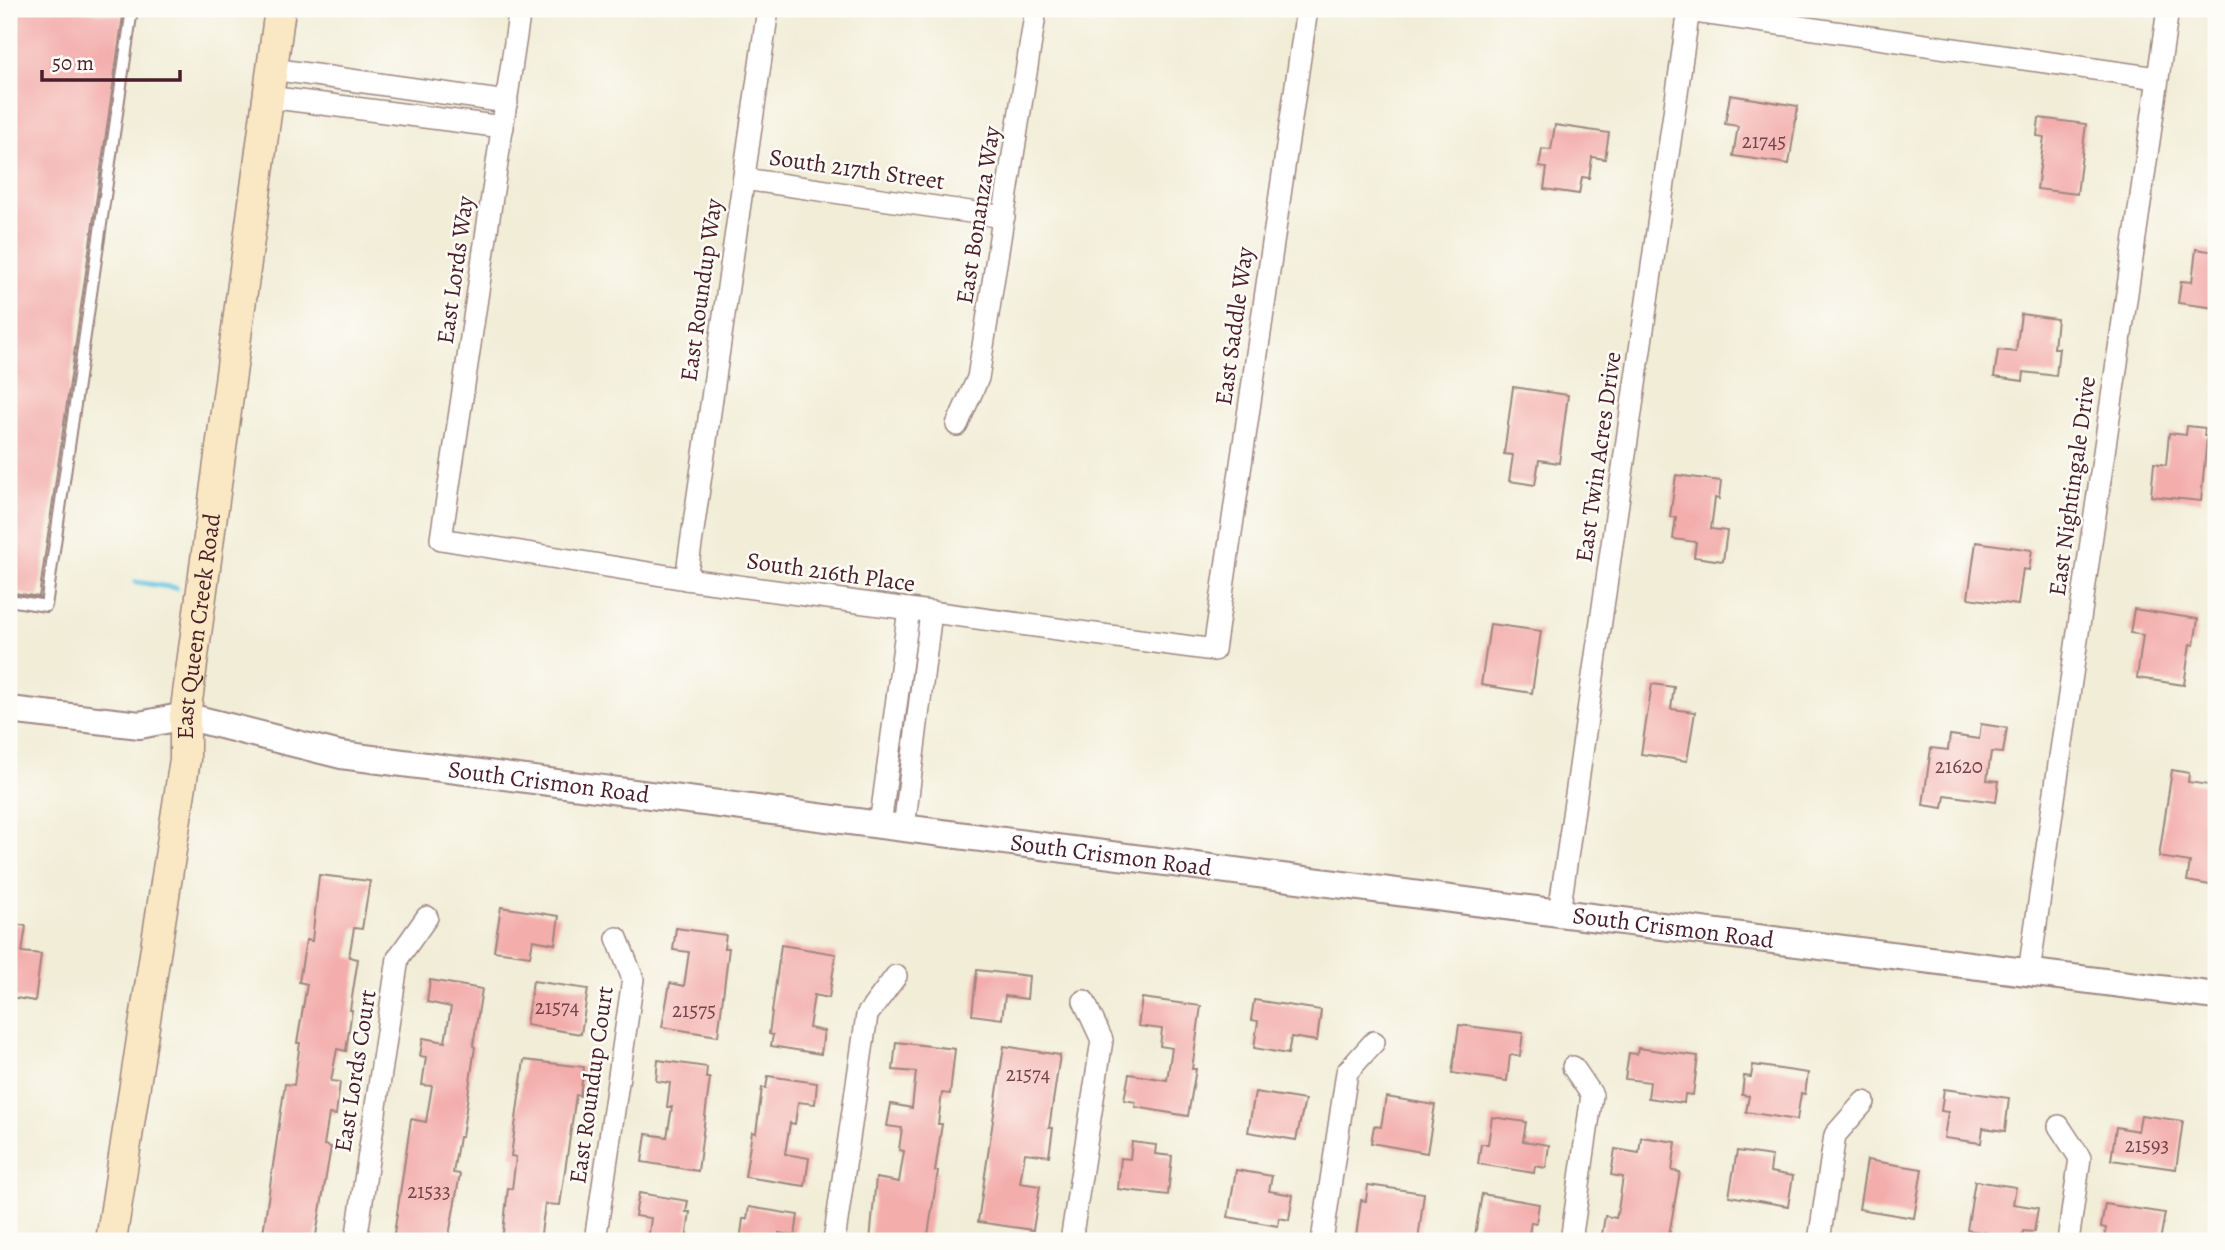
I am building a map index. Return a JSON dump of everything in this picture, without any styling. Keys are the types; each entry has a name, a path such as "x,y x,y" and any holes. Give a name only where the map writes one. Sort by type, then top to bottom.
{"main road":[{"name":"East Queen Creek Road","path":"111,1241 185,759 185,716 281,9"}],"street":[{"name":"East Lords Way","path":"441,539 520,9"},
{"name":"East Roundup Way","path":"685,579 768,9"},
{"name":"East Bonanza Way","path":"957,425 978,377 1036,9"},
{"name":"East Saddle Way","path":"1214,650 1307,9"},
{"name":"East Nightingale Drive","path":"2029,972 2168,9"},
{"path":"1689,10 2157,78"},
{"name":"East Twin Acres Drive","path":"1559,913 1689,10"},
{"path":"270,83 506,102"},
{"path":"270,83 503,127"},
{"name":"South 217th Street","path":"744,179 1004,217"},
{"name":"South 216th Place","path":"441,539 685,579 1214,650"},
{"path":"892,827 909,609"},
{"path":"892,827 931,612"},
{"name":"South Crismon Road","path":"9,710 140,725 185,716 341,755 2216,996"},
{"name":"East Lords Court","path":"356,1241 398,958 427,917"},
{"name":"East Roundup Court","path":"595,1241 633,979 617,938"},
{"path":"834,1241 867,1015 895,976"},
{"path":"1071,1241 1102,1040 1084,1001"},
{"path":"1322,1241 1347,1072 1374,1042"},
{"path":"1571,1241 1592,1095 1573,1067"},
{"path":"1819,1241 1835,1135 1864,1102"},
{"path":"2059,1126 2080,1158 2068,1241"}],"lane":[{"path":"9,600 46,606 132,9"}],"building":[{"path":"9,9 71,9 123,16 39,597 9,592 9,345 13,312 9,311"},
{"path":"1730,95 1798,106 1789,164 1733,156 1738,126 1725,124"},
{"path":"2039,118 2086,124 2077,194 2037,189 2044,137 2037,136"},
{"path":"1555,125 1609,133 1605,159 1592,157 1589,178 1582,177 1579,194 1544,189 1547,168 1539,167 1542,149 1551,150"},
{"path":"2196,249 2216,252 2216,308 2178,303 2181,281 2192,282"},
{"path":"2021,314 2057,319 2054,348 2059,348 2056,376 2024,372 2023,381 1994,377 1998,350 2016,352"},
{"path":"1513,387 1568,395 1559,463 1539,460 1535,485 1509,481 1513,455 1504,454"},
{"path":"2187,426 2205,428 2204,436 2207,436 2201,501 2151,496 2154,463 2166,465 2169,433 2186,435"},
{"path":"1676,475 1721,481 1719,499 1715,498 1711,529 1727,531 1723,561 1694,557 1696,542 1673,539 1676,517 1670,517"},
{"path":"1976,542 2032,550 2029,570 2023,569 2018,605 1968,598"},
{"path":"2134,609 2198,619 2194,645 2190,644 2184,685 2137,678 2143,635 2130,633"},
{"path":"1490,624 1541,631 1532,693 1481,685"},
{"path":"1652,684 1674,687 1671,709 1695,712 1687,761 1641,754"},
{"path":"1981,724 2007,728 2003,753 1991,752 1987,780 1999,781 1996,802 1945,795 1943,808 1923,805 1931,748 1948,750 1950,735 1979,739"},
{"path":"2172,770 2189,773 2188,782 2216,786 2216,886 2187,881 2190,862 2159,857"},
{"path":"319,875 370,881 362,929 354,928 349,957 358,959 352,1010 346,1051 337,1049 331,1081 340,1082 336,1115 329,1114 324,1145 331,1147 315,1241 263,1233 285,1084 294,1085 300,1043 297,1043 307,984 299,982 306,940 312,941"},
{"path":"501,907 559,916 555,944 533,940 530,956 494,951"},
{"path":"9,923 26,926 22,952 41,954 35,1001 9,997"},
{"path":"676,928 726,935 724,948 729,948 718,1036 662,1027 670,983 684,986 689,952 673,950"},
{"path":"781,945 836,954 829,998 814,995 809,1028 824,1031 821,1054 771,1046 773,1035 769,1034"},
{"path":"977,970 1029,976 1027,999 1005,996 1002,1019 972,1015"},
{"path":"430,980 482,989 462,1137 459,1137 453,1173 460,1174 448,1241 393,1241 411,1119 426,1122 432,1086 422,1085 426,1057 420,1056 423,1038 445,1042 451,1007 427,1002"},
{"path":"533,981 588,989 581,1034 526,1025"},
{"path":"1142,998 1201,1006 1192,1069 1196,1069 1188,1116 1135,1107 1136,1102 1124,1100 1129,1074 1167,1080 1172,1048 1160,1046 1162,1029 1138,1026"},
{"path":"1254,1000 1321,1010 1317,1041 1291,1037 1288,1054 1254,1048 1258,1021 1251,1020"},
{"path":"1459,1025 1523,1033 1520,1056 1510,1055 1507,1081 1452,1073"},
{"path":"896,1042 955,1049 950,1094 942,1093 938,1124 942,1124 935,1171 938,1171 927,1241 870,1241 876,1178 899,1182 904,1151 899,1150 902,1128 887,1126 891,1104 912,1108 916,1072 893,1070"},
{"path":"1004,1046 1060,1055 1049,1128 1053,1128 1049,1156 1025,1153 1020,1183 1040,1186 1033,1230 978,1222"},
{"path":"1638,1048 1698,1056 1693,1095 1685,1094 1684,1103 1648,1098 1650,1082 1625,1079 1629,1053 1637,1054"},
{"path":"524,1060 584,1067 580,1096 576,1095 560,1205 545,1204 540,1241 502,1241 508,1188 512,1189 516,1157 511,1156"},
{"path":"658,1060 707,1067 706,1078 710,1078 698,1171 642,1162 646,1134 667,1137 672,1107 667,1107 670,1083 656,1081"},
{"path":"1753,1065 1808,1073 1805,1094 1801,1093 1797,1120 1746,1112 1749,1096 1742,1095 1744,1076 1751,1077"},
{"path":"768,1076 817,1083 815,1104 798,1102 795,1124 790,1123 785,1154 809,1158 805,1186 745,1177 752,1132 756,1133 762,1088 766,1088"},
{"path":"1944,1089 2009,1098 2005,1131 1983,1128 1981,1143 1944,1138 1948,1112 1941,1111"},
{"path":"1255,1092 1305,1100 1296,1140 1248,1132"},
{"path":"1386,1097 1435,1105 1427,1153 1371,1143 1374,1126 1381,1127"},
{"path":"2141,1115 2183,1121 2176,1169 2111,1160 2116,1127 2138,1131"},
{"path":"1492,1117 1526,1122 1523,1141 1549,1145 1546,1168 1535,1166 1534,1173 1478,1164 1481,1144 1488,1144"},
{"path":"1641,1137 1676,1142 1672,1171 1680,1172 1668,1241 1601,1241 1605,1216 1616,1218 1618,1210 1623,1177 1611,1175 1615,1149 1639,1153"},
{"path":"1132,1142 1156,1145 1155,1154 1172,1156 1168,1195 1118,1189 1121,1158 1130,1159"},
{"path":"1737,1151 1772,1156 1770,1172 1793,1176 1788,1206 1729,1196"},
{"path":"1867,1160 1922,1169 1914,1218 1859,1209"},
{"path":"1236,1170 1272,1176 1269,1191 1293,1195 1289,1220 1279,1218 1278,1226 1228,1217"},
{"path":"1975,1181 2016,1187 2013,1204 2038,1208 2034,1232 2023,1231 2022,1238 1967,1230"},
{"path":"1368,1185 1424,1193 1418,1241 1356,1236 1361,1200 1366,1201"},
{"path":"639,1193 688,1201 686,1212 690,1212 686,1241 648,1241 651,1218 635,1216"},
{"path":"1482,1194 1539,1204 1536,1223 1531,1222 1528,1241 1474,1241"},
{"path":"2105,1204 2165,1213 2160,1241 2104,1241 2106,1228 2101,1227"},
{"path":"749,1207 798,1215 795,1236 779,1233 778,1241 740,1241 743,1219 747,1219"}],"waterway":[{"path":"136,582 176,588"}]}
